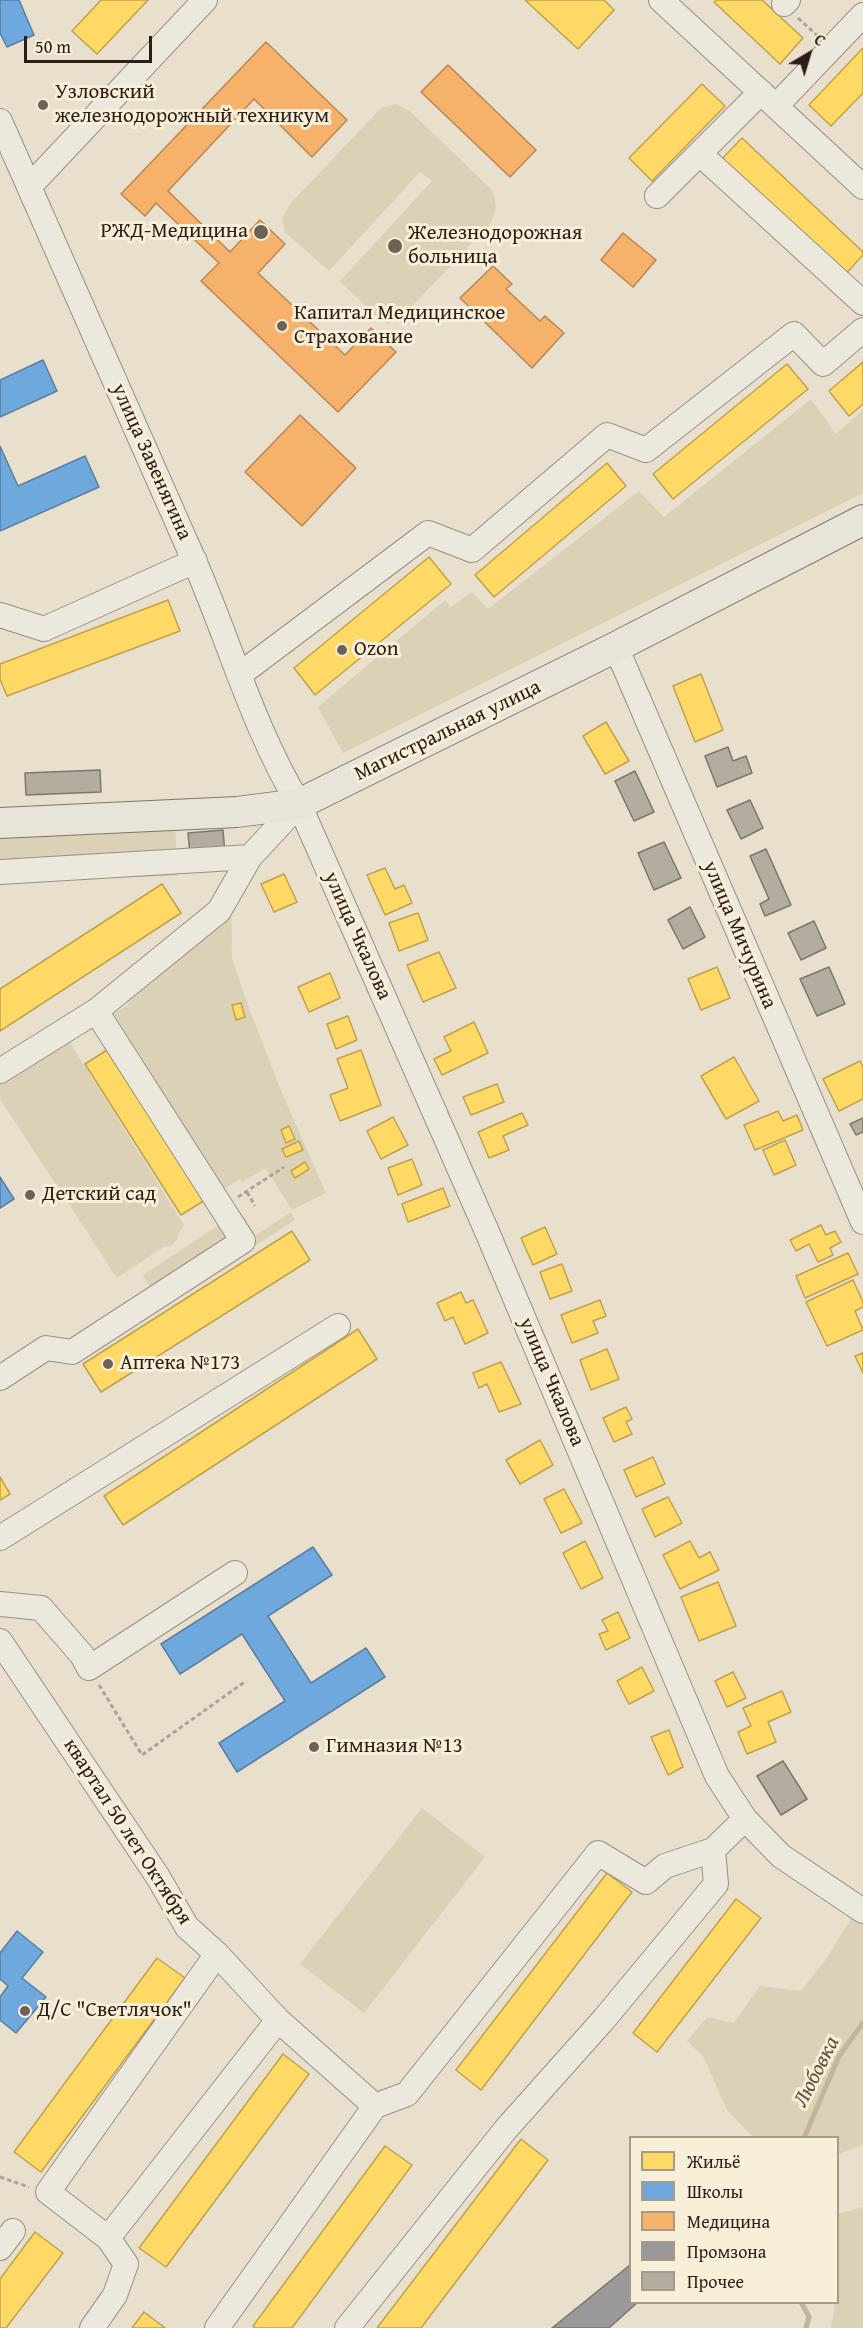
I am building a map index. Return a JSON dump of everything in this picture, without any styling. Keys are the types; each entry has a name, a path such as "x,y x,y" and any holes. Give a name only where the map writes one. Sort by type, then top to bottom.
{"main road":[{"name":"Магистральная улица","path":"0,823 237,812 299,804 616,647 863,520"}],"street":[{"path":"28,187 205,0"},
{"path":"666,2 863,187"},
{"path":"657,196 700,154 831,48 863,15"},
{"name":"улица Завенягина","path":"0,121 195,561 239,675 285,781 299,804"},
{"path":"700,154 863,303"},
{"path":"239,675 428,533 472,550 607,435 646,450 794,334 823,364 863,330"},
{"path":"0,615 44,628 195,561"},
{"name":"улица Мичурина","path":"616,647 863,1222"},
{"path":"0,1071 96,1011 219,911 250,857 299,804"},
{"name":"улица Чкалова","path":"299,804 488,1234 717,1776 745,1819 781,1856 863,1911"},
{"path":"0,872 250,857"},
{"path":"0,1378 46,1347 72,1352 243,1241 96,1011"},
{"path":"0,1538 338,1326"},
{"path":"0,1604 41,1608 82,1655 89,1668 235,1573"},
{"name":"квартал 50 лет Октября","path":"0,1641 158,1877 187,1927 217,1954 278,2020 375,2106"},
{"path":"218,2328 375,2106 407,2094 598,1852 646,1882 665,1866 713,1850 745,1819"},
{"path":"347,2328 506,2129 605,2018 716,1884 713,1850"},
{"path":"92,2328 115,2295 126,2264 108,2238 48,2192 217,1954"},
{"path":"108,2238 278,2020"}],"path":[{"path":"786,2 831,48"},
{"path":"221,1208 284,1167"},
{"path":"247,1191 255,1206"},
{"path":"89,1668 141,1755 246,1681"},
{"path":"0,2177 48,2192"}],"shaded area":[{"path":"396,104 410,111 493,191 496,208 491,223 400,319 387,324 340,281 432,181 420,172 329,271 285,232 282,219 290,204 381,108"},
{"path":"811,399 836,434 863,410 863,493 343,753 318,707 445,600 451,607 472,592 488,609 639,491 664,517"},
{"path":"175,828 178,876 0,879 0,837"},
{"path":"231,898 232,958 282,1093 326,1193 292,1210 266,1168 242,1182 240,1179 223,1190 114,1014 129,1004 126,998"},
{"path":"66,1036 184,1225 178,1238 170,1247 165,1246 117,1278 0,1099 0,1071"},
{"path":"240,1211 256,1235 291,1212 295,1220 161,1306 143,1275"},
{"path":"422,1808 485,1857 364,2013 300,1964"},
{"path":"852,1917 863,1922 863,2145 839,2154 839,2136 752,2136 727,2110 703,2056 687,2041 707,2017 734,2023 760,1986 801,1991 827,1958"},
{"path":"863,2207 863,2328 831,2328 834,2304 839,2304 839,2214"}],"building: Жильё":[{"path":"101,0 148,0 97,54 72,31"},
{"path":"525,0 604,0 614,10 578,49"},
{"path":"716,0 762,0 803,38 780,64 714,2"},
{"path":"863,48 863,93 831,126 809,105"},
{"path":"702,84 725,106 652,181 629,158"},
{"path":"742,138 863,252 863,255 841,279 718,163"},
{"path":"863,362 863,404 849,416 829,391"},
{"path":"787,364 808,389 673,499 653,474"},
{"path":"607,463 626,486 494,597 475,575"},
{"path":"429,557 451,584 315,695 294,668"},
{"path":"168,600 180,631 7,696 0,679 0,664"},
{"path":"701,674 723,730 695,742 673,686"},
{"path":"606,722 629,761 605,774 583,736"},
{"path":"385,868 395,889 404,885 412,903 385,915 367,875"},
{"path":"284,874 297,902 274,912 261,884"},
{"path":"162,884 181,913 0,1031 0,989"},
{"path":"418,913 428,940 399,951 389,923"},
{"path":"439,952 456,988 423,1002 407,965"},
{"path":"717,967 730,998 701,1010 688,979"},
{"path":"330,973 340,998 309,1012 298,987"},
{"path":"241,1003 245,1017 236,1020 232,1005"},
{"path":"348,1016 357,1040 336,1049 327,1024"},
{"path":"474,1022 488,1053 442,1075 434,1059 451,1051 444,1037"},
{"path":"115,1045 210,1197 181,1215 85,1064"},
{"path":"361,1050 381,1105 340,1121 330,1095 348,1088 337,1059"},
{"path":"734,1057 759,1101 726,1119 701,1076"},
{"path":"860,1061 863,1067 863,1099 839,1111 823,1079"},
{"path":"497,1084 504,1102 471,1115 463,1097"},
{"path":"778,1111 783,1121 797,1115 803,1130 755,1150 744,1125"},
{"path":"522,1113 528,1125 503,1136 509,1150 489,1158 478,1132"},
{"path":"393,1117 408,1145 381,1159 367,1131"},
{"path":"289,1126 295,1139 286,1143 281,1130"},
{"path":"785,1140 796,1165 774,1175 763,1150"},
{"path":"299,1141 303,1150 286,1157 282,1149"},
{"path":"412,1159 422,1185 398,1195 388,1168"},
{"path":"305,1162 309,1169 295,1178 291,1171"},
{"path":"443,1188 450,1206 408,1222 402,1204"},
{"path":"821,1225 826,1235 835,1231 841,1242 830,1248 833,1255 818,1262 809,1244 796,1251 790,1240"},
{"path":"545,1227 557,1254 533,1265 521,1238"},
{"path":"292,1231 310,1260 101,1392 83,1364"},
{"path":"848,1253 858,1274 805,1298 796,1276"},
{"path":"562,1264 572,1291 550,1299 540,1272"},
{"path":"853,1280 863,1302 863,1307 855,1311 863,1330 827,1346 806,1302"},
{"path":"461,1292 466,1303 473,1300 488,1333 465,1344 453,1317 445,1321 437,1303"},
{"path":"600,1300 606,1316 593,1321 598,1333 572,1343 561,1315"},
{"path":"358,1329 377,1359 123,1525 104,1496"},
{"path":"607,1349 619,1379 591,1390 580,1360"},
{"path":"863,1353 863,1373 855,1356"},
{"path":"501,1362 521,1404 499,1412 487,1384 479,1388 473,1373"},
{"path":"626,1407 632,1419 626,1422 632,1434 614,1442 603,1418"},
{"path":"540,1440 553,1465 520,1484 506,1460"},
{"path":"653,1457 665,1484 636,1497 624,1470"},
{"path":"0,1477 10,1494 0,1500"},
{"path":"564,1489 582,1523 561,1533 544,1499"},
{"path":"668,1497 682,1523 655,1537 642,1509"},
{"path":"585,1541 603,1578 581,1589 563,1553"},
{"path":"690,1541 699,1558 710,1552 719,1570 680,1589 663,1555"},
{"path":"718,1582 736,1626 699,1641 681,1597"},
{"path":"618,1612 630,1638 606,1650 599,1634 608,1631 602,1620"},
{"path":"642,1667 654,1691 629,1704 617,1681"},
{"path":"733,1672 746,1698 727,1707 715,1681"},
{"path":"782,1691 791,1712 768,1722 776,1742 747,1754 738,1732 751,1726 743,1708"},
{"path":"669,1730 683,1767 668,1775 651,1737"},
{"path":"607,1873 632,1892 481,2090 456,2070"},
{"path":"736,1899 761,1918 657,2052 633,2033"},
{"path":"157,1958 185,1978 41,2172 14,2152"},
{"path":"283,2054 309,2074 166,2267 139,2248"},
{"path":"521,2139 548,2160 421,2328 377,2328"},
{"path":"385,2146 412,2165 292,2328 255,2328 253,2326"},
{"path":"35,2232 63,2253 6,2328 0,2328 0,2279"},
{"path":"144,2312 165,2328 132,2328"}],"building: Школы":[{"path":"0,0 19,0 34,35 7,47 0,33"},
{"path":"43,360 57,391 0,417 0,380"},
{"path":"0,446 18,486 85,456 99,487 0,531"},
{"name":"Детский сад","path":"0,1177 14,1199 0,1208"},
{"path":"313,1547 332,1575 268,1616 311,1683 366,1648 385,1677 237,1772 219,1743 285,1701 242,1634 180,1674 161,1644"},
{"path":"17,1931 43,1952 22,1978 46,1997 16,2033 0,2020 0,1997 8,1986 0,1979 0,1953"}],"building: Медицина":[{"name":"РЖД-Медицина","path":"266,42 347,120 312,157 254,99 168,191 230,252 260,220 285,244 258,273 345,355 371,328 396,352 338,412 201,281 219,263 156,203 145,216 121,194"},
{"path":"448,65 536,150 510,177 421,92"},
{"path":"623,233 656,260 633,287 601,260"},
{"path":"493,266 512,284 506,289 540,321 545,316 564,333 532,368 460,298"},
{"path":"300,415 356,468 302,526 245,472"}],"building: Промзона":[{"path":"629,2266 629,2304 636,2304 609,2328 552,2328"}],"building: Прочее":[{"path":"728,747 733,761 746,756 752,773 717,787 705,756"},
{"path":"100,770 101,792 26,795 25,773"},
{"path":"635,771 654,812 634,821 615,781"},
{"path":"750,800 763,828 741,839 727,810"},
{"path":"223,830 225,853 190,855 188,833"},
{"path":"664,842 681,878 654,890 638,853"},
{"path":"766,849 791,905 765,916 760,904 769,899 750,856"},
{"path":"690,907 705,937 683,949 668,920"},
{"path":"814,921 826,948 801,960 788,933"},
{"path":"829,967 845,1004 817,1016 800,979"},
{"path":"863,1118 863,1132 856,1135 850,1124"},
{"path":"783,1761 807,1799 781,1815 757,1776"}],"waterway":[{"name":"Любовка","path":"805,2136 839,2056 863,2023"},
{"name":"Любовка","path":"802,2304 809,2317 806,2328"}],"place":[{"name":"Узловский железнодорожный техникум","path":"43,105"},
{"name":"РЖД-Медицина","path":"261,232"},
{"name":"Железнодорожная больница","path":"395,246"},
{"name":"Капитал Медицинское Страхование","path":"282,326"},
{"name":"Ozon","path":"342,650"},
{"name":"Детский сад","path":"30,1195"},
{"name":"Аптека №173","path":"108,1364"},
{"name":"Гимназия №13","path":"314,1747"},
{"name":"Д/С \"Светлячок\"","path":"25,2011"}]}
